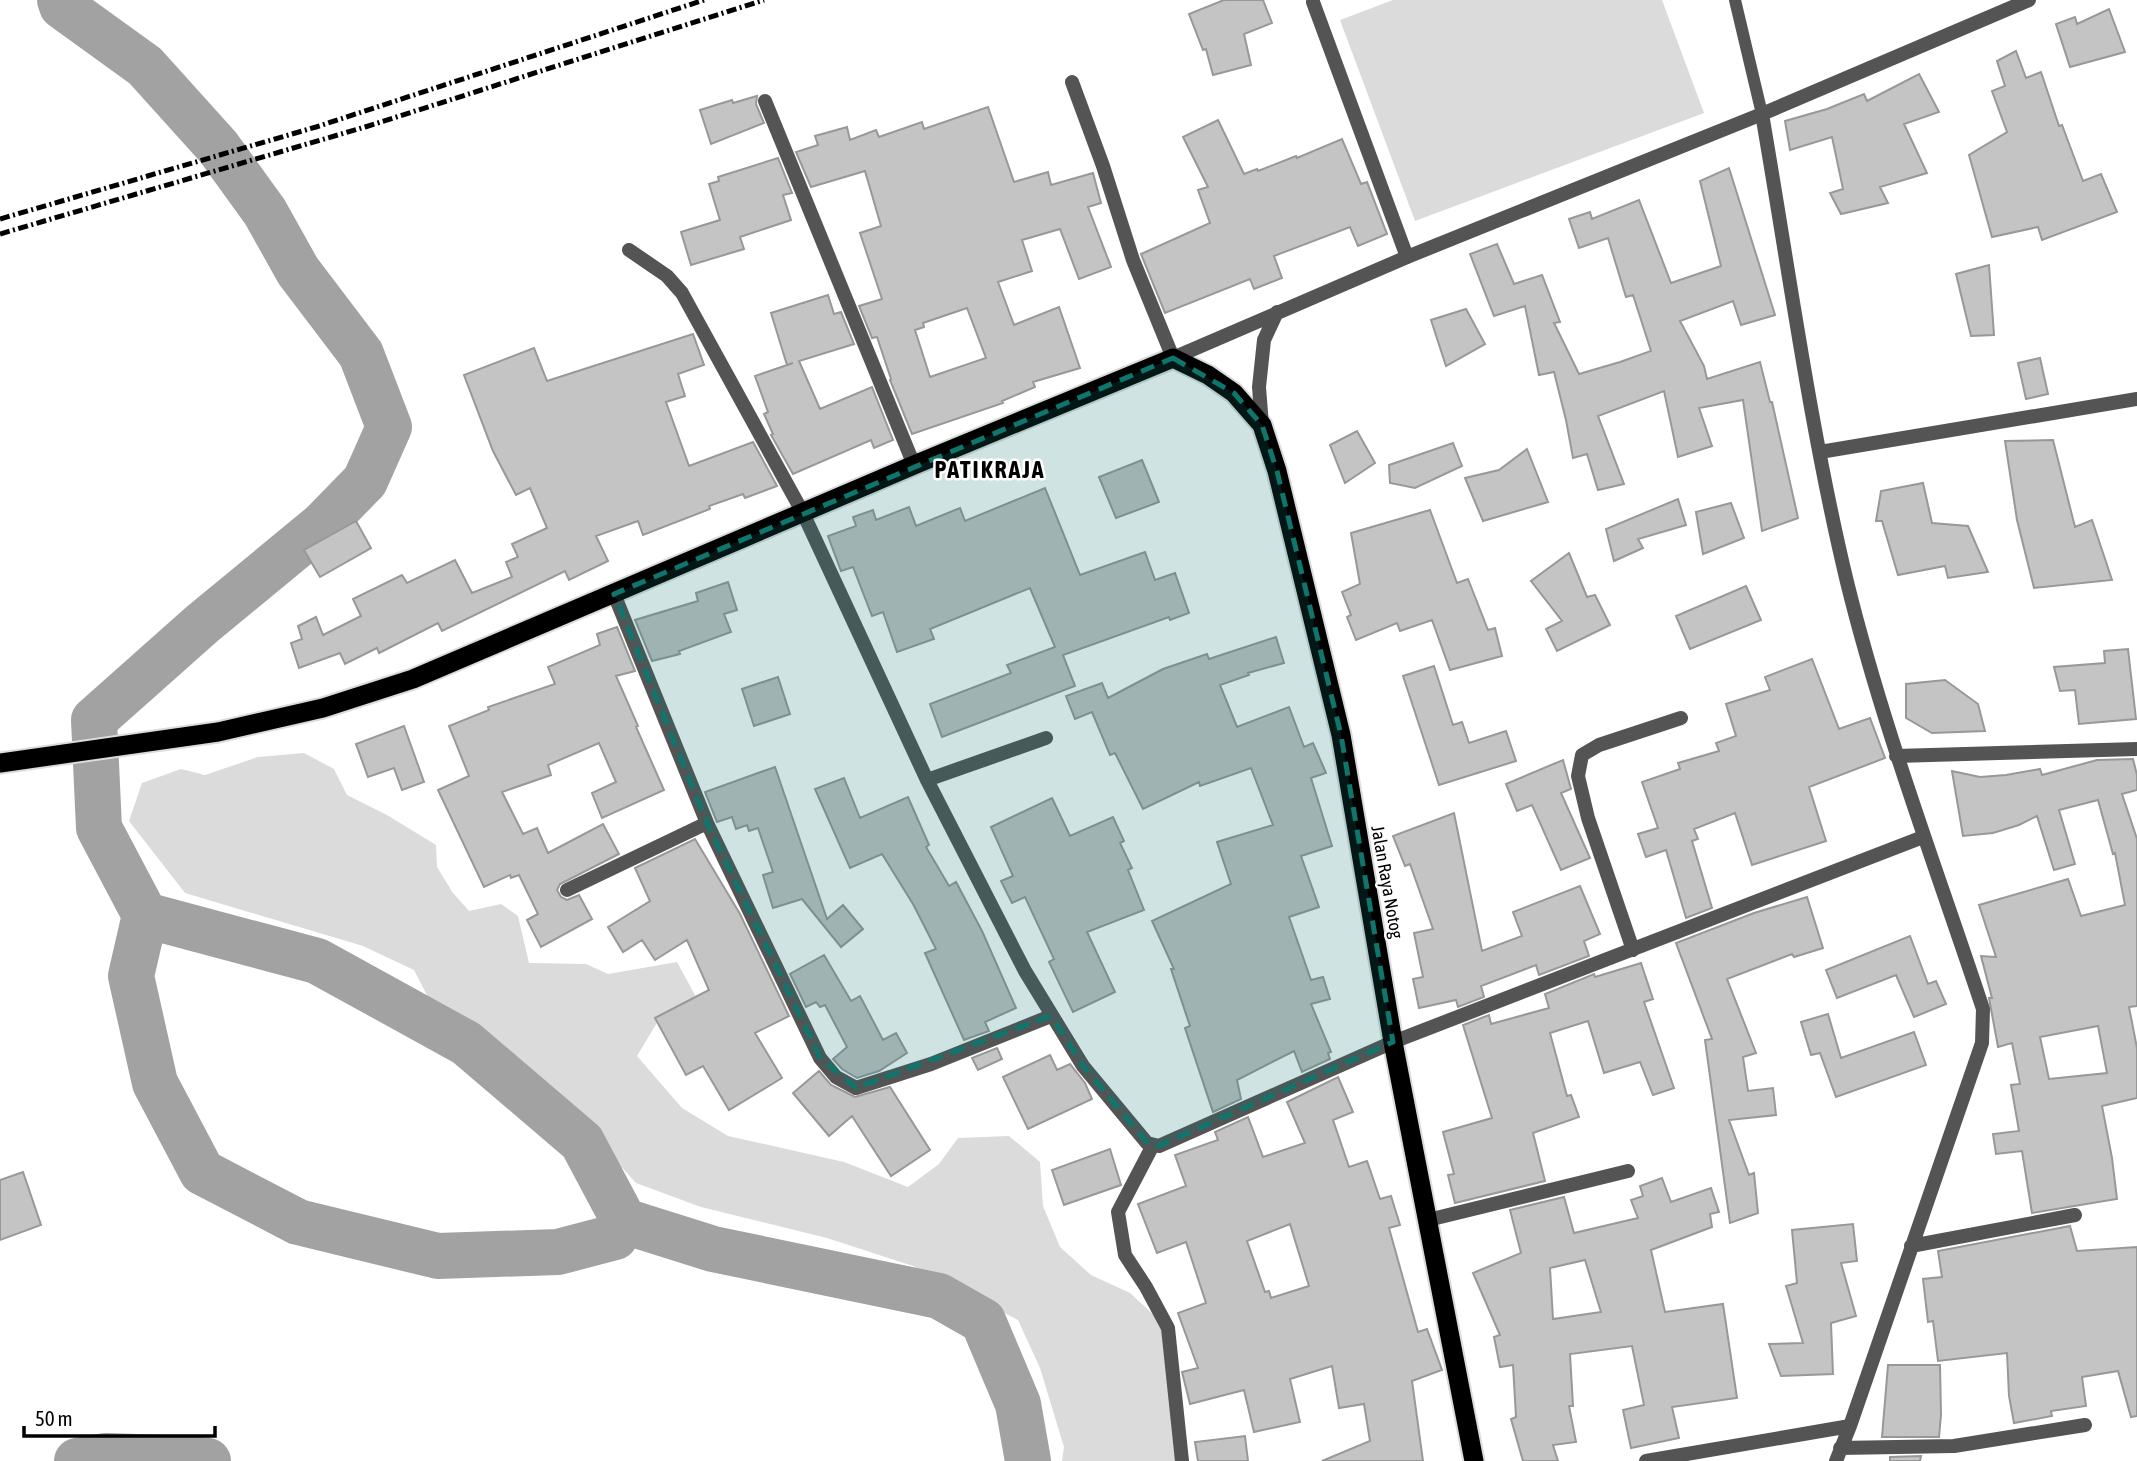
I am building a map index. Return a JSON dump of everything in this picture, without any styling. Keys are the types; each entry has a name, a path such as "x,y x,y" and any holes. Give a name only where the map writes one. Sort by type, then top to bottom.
{"highway":[{"name":"Jalan Raya Notog","path":"1173,358 1208,375 1234,393 1262,425 1277,471 1341,735 1393,1042 1474,1461"},
{"path":"0,763 218,732 323,708 413,679 914,465 1173,358"}],"street":[{"path":"1072,82 1133,260 1173,358 1407,257 1762,114 2029,0"},
{"path":"1313,2 1407,257"},
{"path":"765,101 914,465"},
{"path":"1762,114 1820,452 1847,582 1896,756 1983,1009 1982,1043 1838,1455 1954,1446 2085,1426"},
{"path":"629,250 667,276 681,293 803,513 928,780 1025,971 1083,1066 1147,1143 1159,1146 1393,1042 1923,837"},
{"path":"1262,425 1259,387 1264,340 1277,312"},
{"path":"1820,452 2137,399"},
{"path":"614,594 707,823 820,1058 836,1077 856,1088 931,1065 1051,1016"},
{"path":"1633,950 1588,818 1578,776 1582,755 1599,745 1681,718"},
{"path":"928,780 1046,738"},
{"path":"1896,756 2137,749"},
{"path":"566,890 707,823"},
{"path":"1153,1145 1118,1212 1125,1255 1168,1328 1182,1461"},
{"path":"1429,1220 1628,1171"},
{"path":"1911,1246 2075,1215"},
{"path":"1646,1461 1850,1426"}],"lane":[{"path":"1735,0 1762,114"}],"highlighted area":[{"path":"1173,358 1234,393 1262,425 1277,471 1341,735 1393,1042 1159,1146 1147,1143 1083,1066 1051,1016 856,1088 820,1058 707,823 614,594"}],"shaded area":[{"path":"1393,0 1662,0 1704,113 1415,221 1340,20"},
{"path":"304,753 334,769 347,795 387,815 436,845 437,867 453,893 469,911 501,904 518,916 529,963 586,964 608,974 677,962 696,997 661,1016 637,1056 682,1108 728,1136 844,1162 908,1187 939,1164 958,1138 1009,1136 1040,1162 1043,1206 1060,1247 1091,1275 1130,1293 1168,1328 1182,1461 1062,1461 1064,1447 1040,1368 1018,1320 913,1266 827,1238 701,1207 636,1183 590,1132 483,1041 430,1001 414,970 363,946 185,893 129,821 142,783 181,769 205,775 258,757"}],"building":[{"path":"1224,0 1263,0 1272,23 1244,34 1251,65 1213,75 1206,49 1203,50 1189,14"},
{"path":"2109,9 2125,52 2070,67 2056,24 2075,17 2077,24"},
{"path":"2016,51 2026,78 2041,72 2059,126 2062,125 2083,181 2101,174 2117,212 2042,240 2038,227 1992,237 1969,155 2007,132 1992,91 2005,86 1997,61"},
{"path":"1919,74 1939,112 1904,124 1927,173 1880,187 1888,203 1841,214 1830,193 1843,189 1832,137 1790,150 1785,121 1827,109 1864,94 1867,101"},
{"path":"757,96 756,104 764,123 711,144 700,110"},
{"path":"988,107 1014,182 1048,172 1051,185 1093,173 1101,203 1088,207 1111,267 1079,279 1060,229 1022,240 1032,271 998,282 1014,325 1059,307 1080,368 1033,382 1035,387 1002,401 1003,403 912,434 890,380 877,337 872,338 859,306 882,299 860,233 881,226 865,171 811,187 796,152 818,145 815,136 847,127 850,140 876,130 879,137 922,122 924,129","holes":["967,308 986,358 930,377 915,330 924,327 923,323"]},
{"path":"1218,120 1244,174 1296,156 1297,158 1342,139 1361,184 1367,182 1387,234 1358,246 1350,227 1274,256 1282,278 1254,289 1250,279 1165,313 1141,254 1210,223 1198,190 1208,187 1183,137"},
{"path":"778,158 792,193 783,195 791,220 740,237 744,249 691,265 681,232 720,220 709,184 719,181 718,177"},
{"path":"1729,168 1775,315 1741,325 1733,301 1680,321 1704,366 1707,379 1760,362 1772,402 1798,518 1762,531 1743,400 1699,408 1712,446 1678,457 1664,391 1598,416 1624,484 1598,490 1587,454 1573,458 1554,372 1539,375 1525,306 1494,316 1470,254 1497,244 1514,284 1542,275 1560,322 1554,323 1579,374 1620,362 1651,351 1633,295 1626,297 1608,238 1579,248 1569,219 1590,212 1592,219 1639,200 1671,283 1721,266 1700,181"},
{"path":"1989,265 1994,335 1971,336 1956,274"},
{"path":"828,295 834,314 841,312 854,344 799,361 820,409 872,387 893,440 874,448 871,440 793,474 771,435 773,434 764,414 768,412 755,376 793,363 787,365 771,313"},
{"path":"1466,309 1485,344 1446,366 1431,320"},
{"path":"693,334 704,365 678,374 685,396 666,402 689,466 753,442 777,486 745,498 743,494 709,506 710,509 643,535 638,521 596,536 608,561 569,580 565,571 442,631 438,623 379,653 377,648 345,664 340,653 299,668 291,643 302,639 298,626 316,617 323,635 361,616 353,599 402,575 407,583 455,560 472,593 512,577 506,562 518,557 512,544 547,528 530,488 516,495 493,451 464,375 534,348 547,381"},
{"path":"2040,358 2048,394 2026,399 2018,363"},
{"path":"1357,431 1375,463 1345,483 1330,445"},
{"path":"2053,440 2075,527 2092,520 2112,580 2034,588 2017,520 2005,441"},
{"path":"1453,443 1462,466 1415,488 1390,483 1389,465"},
{"path":"1527,449 1548,502 1483,521 1465,478 1499,470"},
{"path":"1142,460 1159,502 1116,518 1099,477"},
{"path":"1923,483 1932,523 1968,526 1988,572 1948,578 1945,566 1898,575 1882,521 1876,521 1881,491"},
{"path":"1045,488 1080,575 1145,552 1155,580 1175,573 1189,613 1170,620 1169,617 1063,655 1075,686 942,737 930,704 1011,673 1007,665 1055,647 1030,588 930,629 934,639 897,652 883,612 872,616 853,567 841,571 828,536 856,526 853,517 873,510 876,520 909,507 916,526 960,508 965,521"},
{"path":"1678,499 1686,525 1638,539 1643,548 1614,561 1606,529"},
{"path":"1731,503 1744,538 1703,554 1696,512"},
{"path":"1430,510 1457,583 1468,579 1488,630 1495,628 1502,656 1450,670 1432,620 1400,631 1397,623 1356,640 1347,617 1351,615 1342,592 1360,584 1351,533"},
{"path":"356,521 371,548 320,577 304,550"},
{"path":"1569,553 1587,597 1595,595 1610,625 1557,651 1546,629 1562,621 1531,581"},
{"path":"728,582 737,610 724,614 731,632 679,651 680,654 652,661 635,620 698,601 696,593"},
{"path":"1746,586 1761,620 1690,649 1676,616"},
{"path":"617,627 635,671 616,676 664,790 602,818 592,793 616,782 599,743 548,765 551,775 502,792 523,834 537,828 548,853 603,824 619,854 560,884 557,890 561,897 567,900 579,895 592,919 541,947 527,920 538,914 519,875 511,878 510,875 484,887 438,790 469,776 449,726 489,710 488,707 555,684 548,667 600,645 597,634"},
{"path":"1276,637 1284,663 1248,673 1249,675 1220,685 1237,727 1289,707 1304,747 1313,743 1326,773 1311,778 1332,846 1301,856 1319,907 1289,917 1311,980 1323,977 1330,999 1311,1004 1331,1052 1328,1053 1330,1059 1302,1072 1294,1051 1237,1080 1241,1099 1213,1112 1185,1028 1190,1026 1171,969 1174,969 1152,921 1231,884 1217,842 1273,825 1251,768 1200,786 1199,782 1143,809 1115,753 1110,755 1092,712 1075,719 1066,696 1102,683 1108,698 1163,669 1207,654 1209,659"},
{"path":"2128,649 2136,719 2079,724 2075,690 2060,691 2054,667 2105,663 2104,651"},
{"path":"1812,659 1839,729 1870,718 1885,758 1809,787 1826,841 1752,865 1735,813 1694,829 1698,839 1692,841 1712,908 1686,918 1666,850 1646,857 1638,834 1658,828 1642,782 1680,769 1678,763 1719,751 1716,743 1736,736 1726,704 1770,690 1765,677"},
{"path":"1434,666 1453,725 1462,722 1469,743 1506,731 1516,761 1439,785 1403,676"},
{"path":"778,677 790,714 754,726 742,689"},
{"path":"1945,680 1978,704 1985,731 1932,733 1906,718 1906,684"},
{"path":"404,726 424,782 402,790 394,768 368,777 356,744"},
{"path":"2133,759 2137,775 2137,790 2122,794 2137,839 2137,1006 2129,1007 2137,1048 2137,1098 2102,1106 2117,1199 2032,1213 2022,1151 1996,1154 1993,1134 2019,1131 2011,1085 2020,1084 2012,1043 1998,1047 1989,998 1992,998 1981,956 1996,957 1979,905 2068,879 2081,916 2125,905 2115,853 2113,854 2098,800 2059,810 2075,864 2054,870 2037,816 1993,833 1963,836 1952,771 1980,777 2040,769 2042,775 2097,760","holes":["2098,1026 2107,1073 2049,1079 2040,1037"]},
{"path":"1563,760 1571,789 1561,793 1590,858 1561,870 1532,805 1517,811 1506,784"},
{"path":"775,767 827,919 843,905 863,929 841,947 802,899 773,908 763,875 773,872 758,828 749,831 747,825 736,829 732,817 717,822 705,792"},
{"path":"844,778 860,818 908,797 929,845 926,847 949,886 956,882 982,931 1016,1008 985,1022 989,1031 964,1040 925,953 936,949 913,904 882,854 850,868 815,789"},
{"path":"1052,798 1070,836 1113,817 1124,841 1120,843 1132,868 1128,870 1144,910 1087,932 1115,992 1073,1012 1049,962 1054,959 1025,897 1012,903 1001,881 1013,876 991,827"},
{"path":"1454,813 1482,951 1522,936 1513,912 1580,886 1600,934 1584,941 1589,956 1539,975 1536,965 1481,986 1484,997 1458,1007 1456,1000 1419,1008 1413,979 1423,977 1414,933 1433,929 1410,864 1405,866 1393,836"},
{"path":"695,839 740,914 789,1016 755,1033 782,1078 729,1110 703,1066 686,1075 655,1018 709,990 687,940 655,960 642,940 623,952 608,927 650,901 635,868"},
{"path":"1807,897 1823,948 1794,957 1792,954 1727,979 1756,1053 1743,1057 1748,1091 1773,1088 1776,1115 1729,1120 1749,1175 1754,1173 1758,1213 1730,1223 1705,1040 1712,1039 1676,943 1754,913"},
{"path":"1910,936 1928,984 1936,981 1946,1004 1914,1017 1896,975 1837,998 1826,970"},
{"path":"824,955 851,1001 860,996 883,1040 896,1033 907,1053 879,1071 857,1078 842,1069 833,1059 847,1047 825,1005 820,1007 816,1002 806,1007 790,974"},
{"path":"1641,963 1653,999 1644,1002 1674,1088 1653,1095 1640,1062 1604,1073 1588,1021 1550,1033 1567,1096 1571,1095 1579,1117 1533,1133 1545,1181 1455,1203 1448,1175 1454,1174 1443,1132 1492,1118 1463,1025 1489,1015 1491,1024 1549,1008 1545,994 1594,974 1595,977"},
{"path":"1828,1014 1841,1058 1914,1032 1926,1065 1836,1097 1820,1053 1811,1055 1801,1022"},
{"path":"997,1048 1002,1059 978,1070 972,1058"},
{"path":"1050,1055 1057,1070 1070,1064 1085,1083 1092,1099 1028,1129 1003,1077"},
{"path":"819,1071 831,1085 855,1097 890,1087 930,1150 891,1176 852,1116 829,1136 793,1093"},
{"path":"1338,1077 1353,1112 1333,1120 1349,1167 1367,1161 1380,1199 1391,1196 1400,1225 1389,1228 1418,1332 1427,1329 1442,1370 1412,1381 1423,1461 1322,1461 1370,1441 1364,1404 1339,1408 1332,1366 1290,1379 1300,1422 1254,1432 1244,1390 1190,1404 1182,1372 1198,1368 1178,1313 1206,1303 1186,1242 1157,1253 1138,1204 1186,1186 1175,1155 1218,1140 1215,1132 1248,1117 1263,1157 1305,1143 1287,1102","holes":["1290,1224 1309,1286 1271,1298 1269,1291 1265,1292 1247,1241"]},
{"path":"1110,1149 1121,1185 1064,1205 1052,1170"},
{"path":"23,1172 41,1225 0,1240 0,1180"},
{"path":"1662,1178 1671,1202 1711,1188 1719,1212 1710,1214 1712,1227 1651,1250 1665,1312 1723,1304 1737,1398 1672,1407 1679,1438 1631,1448 1623,1410 1644,1405 1632,1346 1570,1354 1573,1406 1569,1406 1576,1442 1553,1445 1558,1461 1523,1461 1511,1419 1516,1417 1513,1365 1500,1367 1494,1337 1500,1335 1473,1273 1521,1253 1510,1210 1564,1197 1574,1233 1638,1218 1631,1200 1643,1196 1640,1186","holes":["1585,1260 1601,1312 1553,1319 1550,1268"]},
{"path":"1853,1224 1857,1261 1841,1263 1856,1316 1831,1323 1833,1374 1781,1376 1769,1344 1803,1343 1786,1286 1797,1283 1792,1230"},
{"path":"2070,1226 2077,1251 2137,1247 2137,1416 2131,1417 2118,1371 2082,1377 2086,1406 2051,1411 2052,1416 2014,1423 2009,1396 2007,1353 1938,1361 1933,1321 1928,1322 1923,1279 1942,1277 1938,1251"},
{"path":"1888,1365 1940,1365 1939,1437 1882,1437"},
{"path":"1245,1436 1248,1461 1198,1461 1195,1442"},
{"path":"1921,1456 1920,1461 1890,1461 1890,1457"}],"waterway":[{"path":"60,0 62,6 145,66 218,147 265,212 298,271 361,354 389,427 365,481 322,525 202,624 94,720 99,828 145,915 317,961 466,1043 582,1142 624,1221 713,1249 939,1296 983,1321 1018,1404 1028,1461"},
{"path":"145,915 131,976 155,1083 202,1172 298,1222 438,1256 558,1252 615,1237 624,1221"},
{"path":"77,1461 106,1456 208,1461"}],"railway":[{"path":"0,219 316,127 704,0"},
{"path":"0,234 365,127 764,0"}],"district":[{"name":"PATIKRAJA","path":"990,470"}]}
